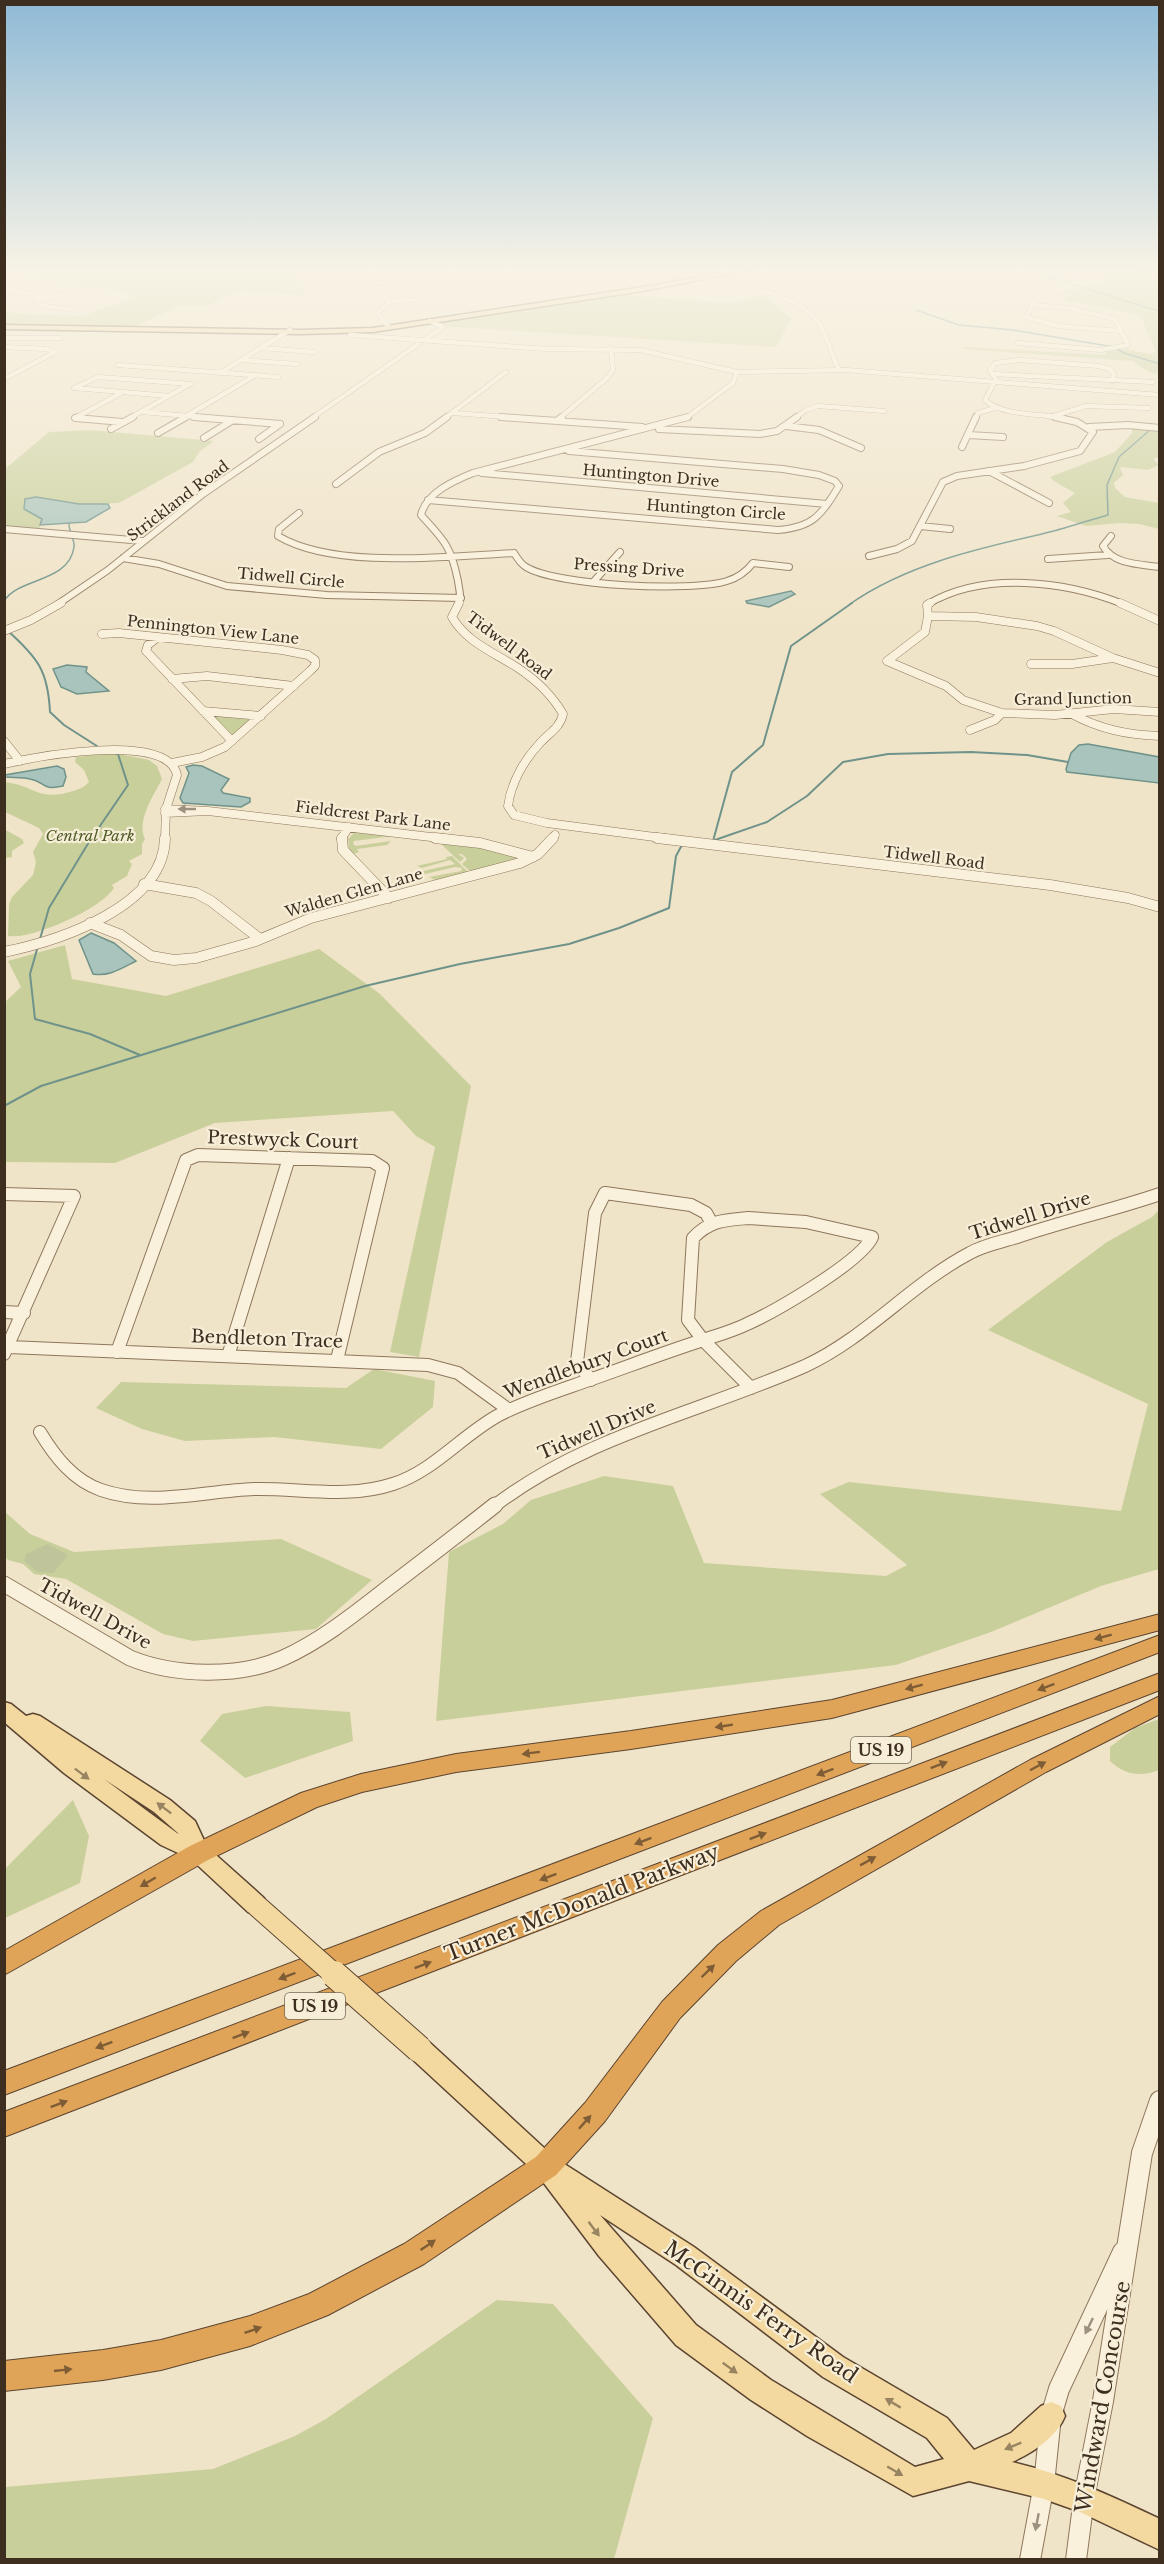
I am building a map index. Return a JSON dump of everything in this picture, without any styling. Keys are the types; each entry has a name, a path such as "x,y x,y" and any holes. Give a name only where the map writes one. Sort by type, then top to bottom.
{"highway":[{"path":"4,1964 199,1853 309,1800 361,1782 456,1763 631,1740 832,1709 1160,1623"},
{"name":"Turner McDonald Parkway","path":"4,2083 1160,1644"},
{"name":"Turner McDonald Parkway","path":"4,2125 1160,1681"},
{"path":"4,2376 103,2365 161,2355 250,2331 318,2306 414,2254 546,2166 595,2112 678,2002 727,1953 770,1918 1038,1766 1160,1704"}],"main road":[{"name":"McGinnis Ferry Road","path":"4,1704 162,1806 187,1827 199,1853"},
{"name":"McGinnis Ferry Road","path":"4,1710 72,1767 169,1839 199,1853 419,2049 546,2166 685,2256 833,2367 937,2428 969,2467"},
{"name":"McGinnis Ferry Road","path":"546,2166 608,2247 686,2335 761,2390 817,2426 914,2482 969,2467 1044,2484 1084,2498 1160,2535"},
{"path":"969,2467 1021,2443 1051,2416"}],"street":[{"path":"82,389 170,396"},
{"path":"111,429 183,389"},
{"path":"158,433 233,389"},
{"name":"Strickland Road","path":"4,631 50,611 123,558 220,482 355,389"},
{"path":"336,483 379,452 417,438 484,389"},
{"path":"558,420 595,389"},
{"path":"428,500 460,477 473,472 686,418 728,389"},
{"path":"991,389 985,400 995,408"},
{"path":"1079,389 1160,394"},
{"path":"122,392 75,418 122,422"},
{"path":"1073,401 1085,406"},
{"path":"453,413 739,435 777,431 806,411 818,406 884,411"},
{"path":"1050,417 1060,411 1085,406 1149,408"},
{"path":"869,555 897,549 912,541 943,482 957,476 1024,466 1080,451 1093,432 1089,427 1074,420 995,408 978,413 962,447"},
{"path":"142,412 280,424 259,440"},
{"path":"204,438 233,420"},
{"path":"1089,427 1128,425 1160,428"},
{"path":"786,426 819,430 861,448"},
{"path":"968,435 1004,437"},
{"path":"556,450 806,472 837,483 839,486 828,504"},
{"path":"989,471 1049,503"},
{"name":"Huntington Drive","path":"473,472 828,504"},
{"name":"Huntington Circle","path":"428,500 778,530 799,528 814,522 828,504"},
{"name":"Tidwell Road","path":"428,500 421,510 421,515 446,542 453,556 461,598 453,617 455,624 477,642 520,669 548,693 563,714 562,722 532,753 512,788 508,806 514,815 547,823 614,832 1050,885 1128,898 1160,907"},
{"path":"298,513 278,533 281,539 295,545 346,555 413,558 514,553 518,544"},
{"path":"920,526 950,529"},
{"path":"4,528 143,542"},
{"path":"1108,555 1103,546 1111,536"},
{"path":"595,580 620,552"},
{"name":"Pressing Drive","path":"514,553 526,566 551,575 680,587 724,582 746,572 753,563 789,567"},
{"path":"1048,559 1108,555 1125,562 1160,567"},
{"name":"Tidwell Circle","path":"123,558 159,564 227,586 327,595 461,598"},
{"name":"Grand Junction","path":"1160,621 1108,598 1073,590 1013,584 955,589 937,596 927,605 928,616 925,632 887,661 946,686 969,703 1002,713 1038,715 1114,709 1160,712"},
{"path":"928,616 976,617 1037,626 1054,631 1113,658 1160,673"},
{"name":"Pennington View Lane","path":"102,634 119,633 289,651 311,657 316,661 315,666 294,686 225,747 202,757 171,763"},
{"path":"158,637 149,643 146,650 232,741"},
{"path":"1031,664 1066,666 1113,658"},
{"path":"172,679 207,676 294,686"},
{"path":"203,711 261,716"},
{"path":"970,730 994,720 1002,713"},
{"path":"1070,713 1089,724 1112,731 1160,736"},
{"path":"4,741 20,761"},
{"path":"4,764 104,750 121,750 153,755 171,763 177,776 165,811 162,856 142,886 122,904 90,923 43,944 4,952"},
{"name":"Fieldcrest Park Lane","path":"165,811 208,811 480,843 533,857"},
{"path":"349,827 341,839 343,850 389,898"},
{"name":"Walden Glen Lane","path":"90,923 121,935 147,954 162,958 196,958 260,939 305,920 516,864 533,857 555,835"},
{"path":"142,886 191,893 260,939"},
{"name":"Prestwyck Court","path":"117,1352 186,1160 198,1155 372,1161 383,1168 337,1360"},
{"path":"228,1356 289,1158"},
{"path":"591,1380 577,1362 595,1213 605,1193 691,1205 706,1213 711,1222 695,1232 693,1238 687,1320 703,1340 752,1388"},
{"path":"4,1194 74,1196 7,1350"},
{"name":"Tidwell Drive","path":"4,1584 130,1658 150,1666 177,1671 213,1672 249,1667 281,1659 323,1636 360,1611 538,1474 581,1453 807,1365 848,1341 926,1280 971,1251 1160,1194"},
{"name":"Wendlebury Court","path":"40,1432 52,1453 70,1472 86,1483 110,1492 148,1498 253,1489 348,1493 395,1484 418,1473 509,1410 749,1323 823,1279 867,1246 872,1237 774,1218 746,1217 711,1222"},
{"path":"4,1312 24,1313"},
{"name":"Bendleton Trace","path":"7,1350 413,1363 443,1368 468,1379 509,1410"},
{"name":"Windward Concourse","path":"1076,2559 1084,2498 1131,2235 1142,2153 1160,2101"},
{"name":"Windward Concourse","path":"1029,2559 1044,2484 1051,2416 1059,2389 1131,2235"}],"green space":[{"path":"1132,427 1159,429 1159,457 1153,459 1159,465 1148,470 1120,467 1123,475 1114,483 1115,488 1125,497 1159,503 1159,529 1139,524 1120,523 1086,526 1057,516 1071,512 1063,503 1075,493 1050,477 1115,452 1132,433"},
{"path":"90,430 214,441 199,452 193,462 119,503 57,506 43,516 39,530 5,526 5,469 49,432"},
{"path":"212,715 254,716 237,733 232,734"},
{"name":"Central Park","path":"114,753 149,760 157,766 162,779 144,816 145,839 142,844 142,854 129,861 132,864 127,876 112,885 114,888 95,905 49,928 19,936 8,936 9,904 12,897 33,875 36,862 33,852 43,834 39,828 5,812 5,782 44,794 52,795 73,791 89,782 84,770 75,762 76,757"},
{"path":"4,829 22,839 24,843 12,851 12,857 5,858"},
{"path":"356,831 393,836 354,841 353,844 356,846 391,841 387,845 357,849 359,852 353,854 349,848 348,839"},
{"path":"439,842 464,844 519,858 471,872 462,864 467,859 462,854 458,854 464,858 460,862"},
{"path":"452,856 469,873 435,880 429,877 461,871 462,868 455,867 425,874 423,871 455,864 450,860 422,868 417,866 447,859 446,857"},
{"path":"65,945 72,979 166,996 319,949 380,994 471,1086 419,1357 390,1352 435,1147 416,1136 393,1111 215,1123 115,1163 5,1162 5,1002 21,987 8,961"},
{"path":"1159,1210 1159,1569 1101,1586 991,1632 896,1665 436,1721 449,1552 503,1524 531,1500 604,1476 673,1486 704,1563 886,1576 907,1565 820,1494 849,1482 1121,1511 1148,1404 988,1330 1107,1242 1152,1217"},
{"path":"374,1369 435,1381 433,1407 381,1449 274,1437 185,1441 142,1429 96,1408 121,1382 346,1388"},
{"path":"4,1511 30,1534 74,1552 281,1539 372,1580 316,1629 193,1641 163,1634 66,1579 34,1574 23,1564 8,1560 5,1557"},
{"path":"48,1544 68,1555 53,1573 38,1572 24,1561 26,1554"},
{"path":"266,1706 350,1712 353,1741 245,1778 200,1741 222,1714"},
{"path":"1159,1719 1159,1770 1146,1774 1127,1772 1110,1761 1110,1747 1135,1728"},
{"path":"73,1800 89,1836 80,1883 5,1918 5,1869"},
{"path":"497,2300 553,2304 653,2418 614,2559 5,2559 5,2487 213,2469 295,2436 326,2419"}],"water":[{"path":"36,497 79,504 108,504 110,508 86,522 40,525 42,519 24,509 25,499"},
{"path":"791,591 795,594 769,607 746,601"},
{"path":"67,665 87,667 86,672 109,691 77,694 61,687 53,669"},
{"path":"1088,744 1159,757 1159,783 1067,772 1071,753 1079,745"},
{"path":"57,766 64,769 66,777 63,786 47,787 35,780 5,777 5,775"},
{"path":"202,766 229,779 221,790 223,793 250,798 250,802 241,807 183,803 180,798 189,773 186,767"},
{"path":"91,933 114,943 136,961 110,973 93,974 79,940"}],"waterway":[{"path":"850,604 894,579 942,560 1108,515 1107,485 1119,457 1151,429"},
{"path":"4,601 11,593 54,574 70,559 74,542 69,524"},
{"path":"713,841 732,772 763,745 791,646 852,603"},
{"path":"8,631 27,649 40,666 47,686 50,712 64,725 100,748"},
{"path":"713,841 767,822 807,796 843,762 888,754 971,752 1027,755 1068,762"},
{"path":"40,939 49,908 89,842 128,785 118,754 115,753"},
{"path":"4,1106 41,1086 365,986 460,964 569,944 619,928 669,908 676,856 683,843"},
{"path":"38,946 30,974 35,1019 90,1034 140,1055"}]}
